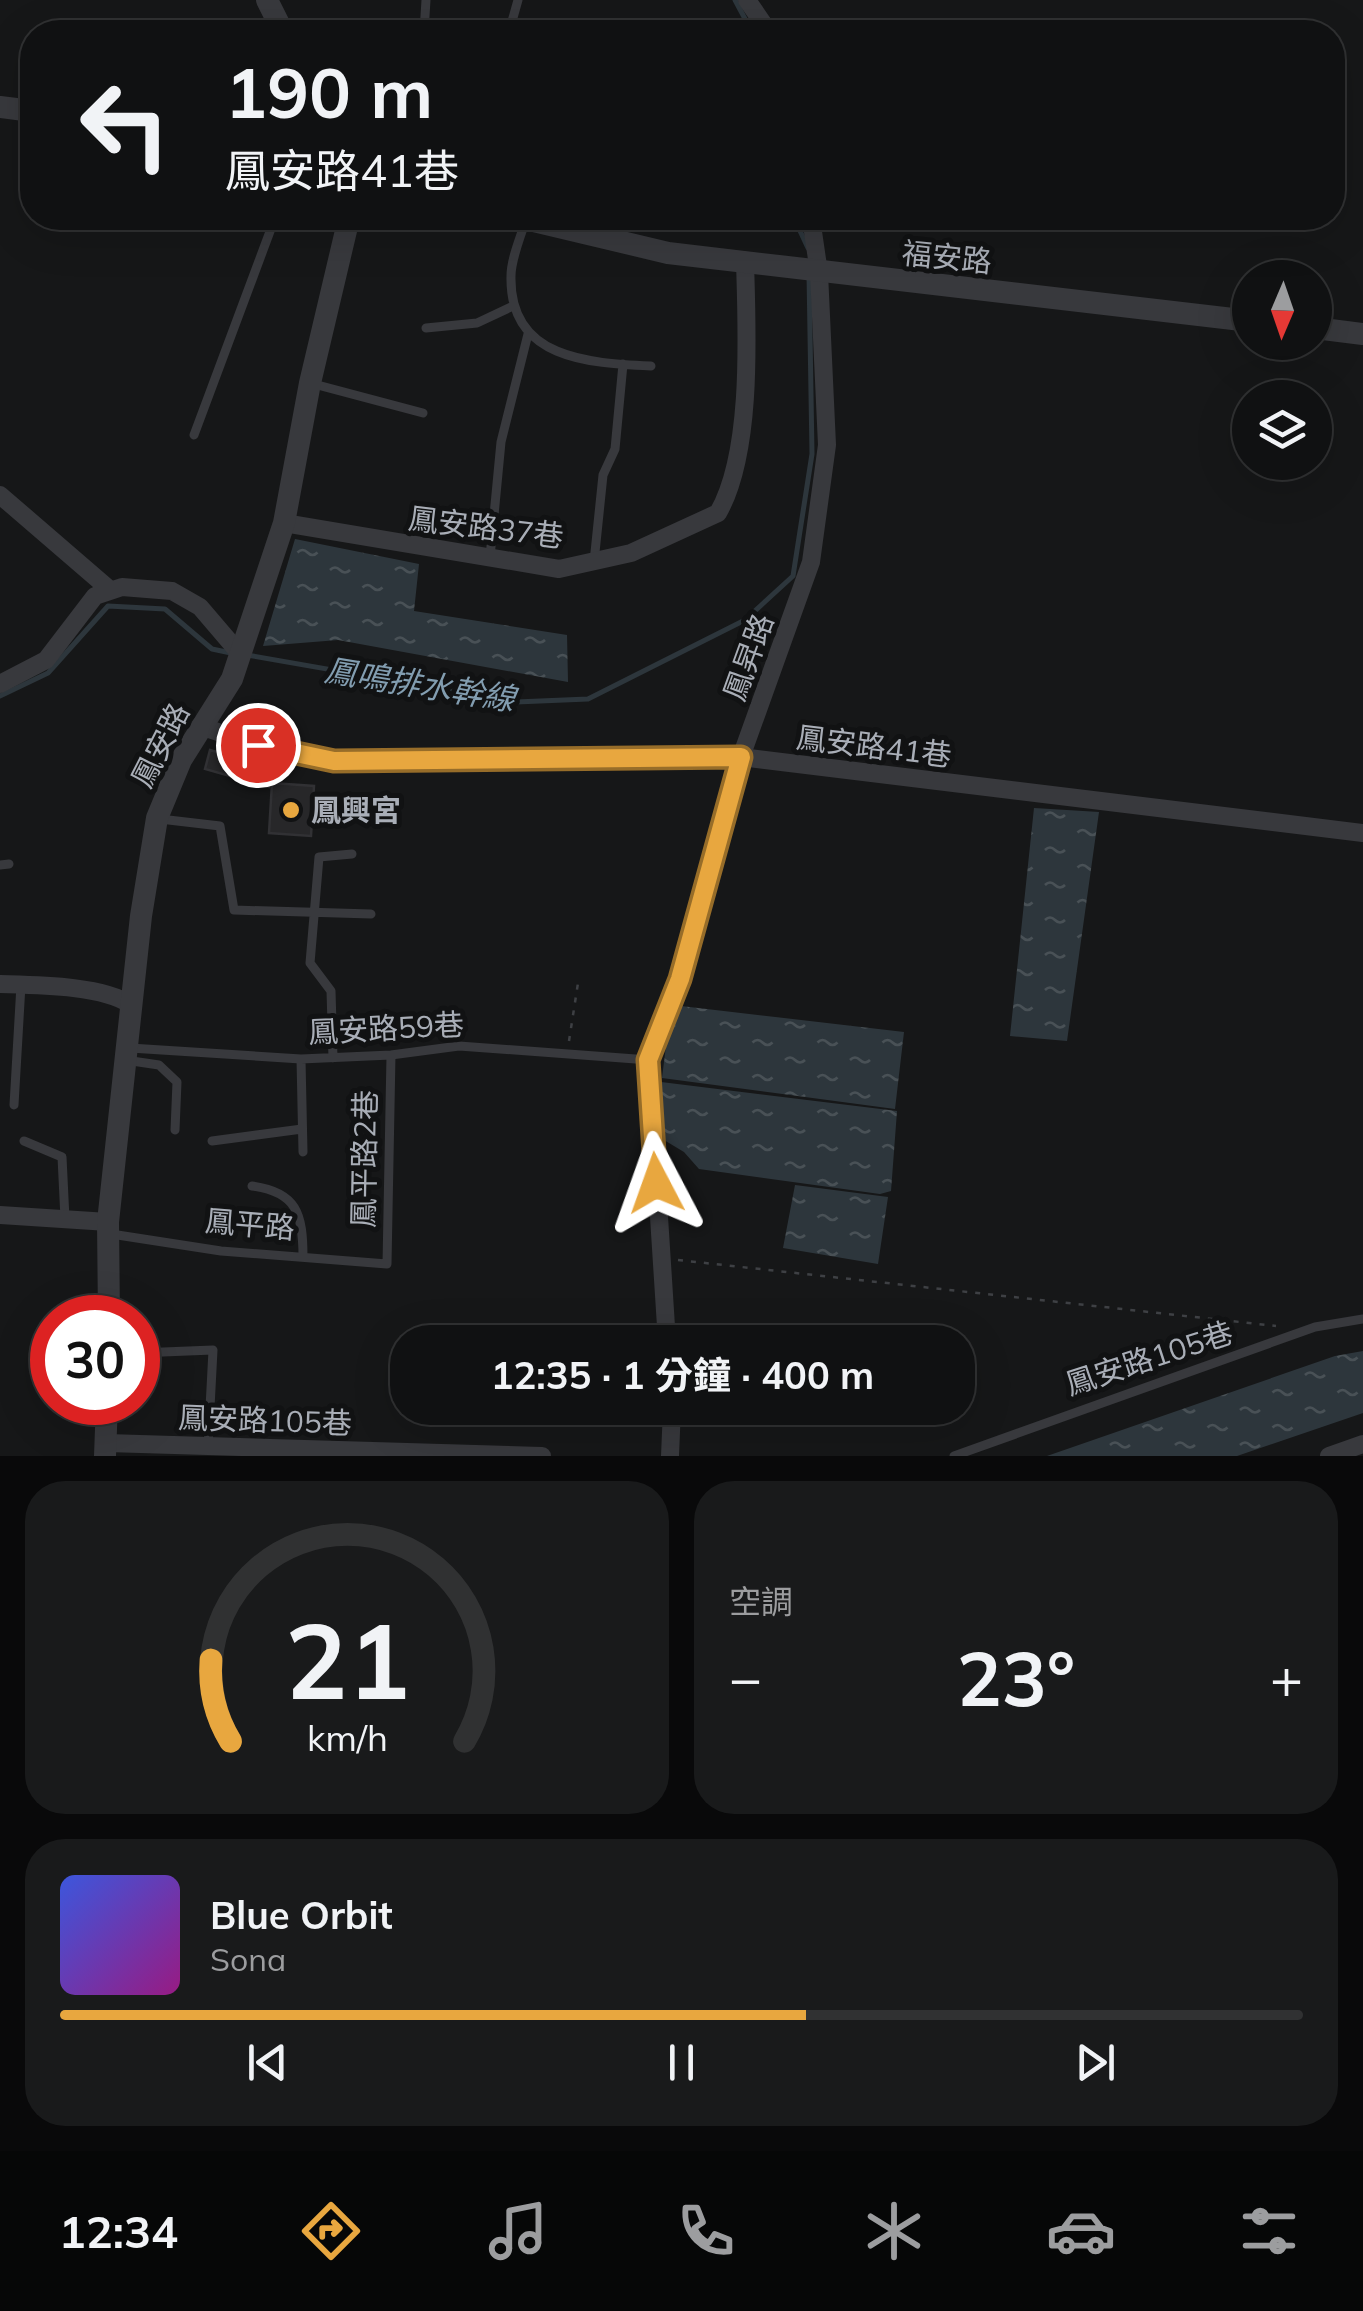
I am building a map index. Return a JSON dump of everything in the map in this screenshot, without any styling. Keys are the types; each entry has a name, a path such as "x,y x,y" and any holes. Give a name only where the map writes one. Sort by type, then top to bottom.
{"street":[{"name":"鳳安路","path":"108,1295 108,1228 131,1005 157,818 200,726 232,678 284,523 310,383 347,230"},
{"name":"福安路","path":"573,230 668,253 1232,319"},
{"name":"鳳昇路","path":"666,1325 648,1060 680,979 741,757 811,562 827,444 819,273 813,230"},
{"name":"鳳安路37巷","path":"284,523 559,569 631,553 697,524 722,508 748,361 745,262"},
{"path":"1332,330 1363,334"},
{"path":"0,495 109,589"},
{"path":"0,684 46,660 95,596 109,589 172,591 200,607 241,654"},
{"name":"鳳安路41巷","path":"200,726 287,754 334,761 741,757 1363,832"},
{"path":"0,984 111,996 131,1005"},
{"name":"鳳平路","path":"0,1215 65,1219 108,1228"},
{"path":"670,1456 671,1425"},
{"path":"1330,1456 1363,1444"},
{"name":"鳳安路105巷","path":"106,1449 208,1446 542,1456"}],"lane":[{"path":"194,435 271,230"},
{"path":"521,230 510,272 512,306 528,334 562,353 651,366"},
{"path":"426,328 477,323 512,306"},
{"path":"490,559 501,442 528,334"},
{"path":"594,562 602,476 614,449 623,364"},
{"path":"310,383 423,413"},
{"path":"157,818 220,826 234,910 371,914"},
{"path":"333,1058 331,991 310,963 312,910 318,857 352,854"},
{"path":"14,1106 21,985"},
{"name":"鳳安路59巷","path":"126,1054 301,1059 391,1055 459,1046 565,1057 648,1060"},
{"path":"126,1054 159,1065 177,1082 175,1130"},
{"name":"鳳平路2巷","path":"387,1264 391,1055"},
{"path":"301,1059 303,1152"},
{"path":"212,1141 302,1128"},
{"path":"24,1141 62,1157 65,1219"},
{"path":"252,1186 280,1190 291,1200 303,1234 303,1256"},
{"name":"鳳平路","path":"108,1228 221,1252 387,1264"},
{"name":"鳳安路105巷","path":"954,1456 1302,1333 1363,1319"},
{"path":"160,1352 213,1350 208,1446"}],"path":[{"path":"565,1057 578,982"},
{"path":"661,1258 1097,1310 1266,1323 1302,1333"}],"water":[{"path":"295,539 419,564 414,611 567,635 568,682 338,640 263,646"},
{"path":"1034,808 1099,812 1067,1041 1010,1036"},
{"path":"681,1006 904,1032 895,1109 662,1078 666,1046"},
{"path":"661,1082 897,1111 891,1191 880,1194 699,1169 684,1152 659,1137"},
{"path":"795,1185 888,1197 878,1264 783,1248"},
{"path":"1363,1351 1363,1413 1237,1456 1047,1456 1335,1356"}],"building":[{"path":"210,750 275,768 269,787 205,769"},
{"name":"鳳興宮","path":"272,783 314,786 311,836 269,833"}],"waterway":[{"name":"鳳鳴排水幹線","path":"735,0 746,20"},
{"name":"鳳鳴排水幹線","path":"800,230 808,248"},
{"name":"鳳鳴排水幹線","path":"247,655 516,702 588,699 745,620 793,576 812,454 809,274"},
{"name":"鳳鳴排水幹線","path":"0,696 48,673 108,606 165,609 212,649 231,653"}],"place":[{"name":"鳳興宮","path":"291,810"}],"route":[{"path":"258,745 334,761 741,757 680,979 648,1060 656,1183"}]}
